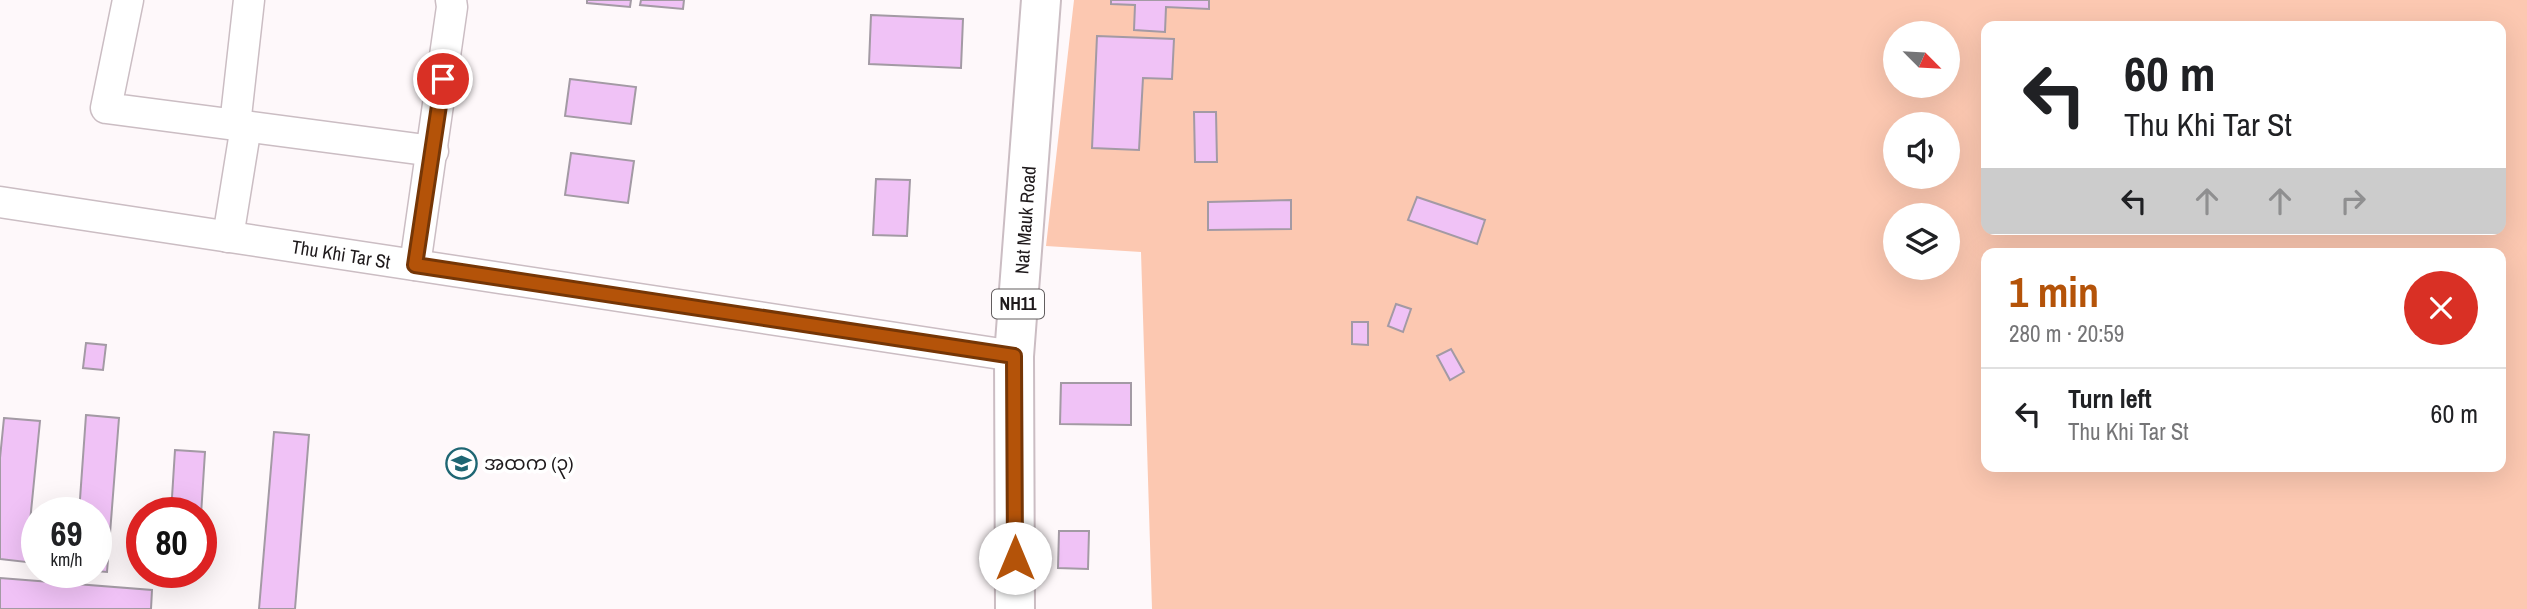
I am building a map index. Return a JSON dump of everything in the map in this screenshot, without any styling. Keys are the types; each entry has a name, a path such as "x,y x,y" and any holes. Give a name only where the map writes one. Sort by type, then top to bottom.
{"highway":[{"name":"Nat Mauk Road","path":"1015,609 1014,356 1041,0"}],"street":[{"path":"128,0 106,108 433,151"},
{"path":"228,237 240,126 248,0"},
{"path":"415,265 433,151 451,0"},
{"name":"Thu Khi Tar St","path":"0,202 1014,356"}],"shaded area":[{"path":"1074,0 2527,0 2527,609 1152,609 1141,252 1046,246"}],"building":[{"path":"587,0 631,0 630,7 587,3"},
{"path":"641,0 684,0 683,9 640,5"},
{"path":"1111,0 1209,0 1209,9 1166,7 1165,32 1134,30 1135,5 1111,4"},
{"path":"871,15 963,19 961,68 869,64"},
{"path":"1097,36 1174,39 1172,79 1143,78 1139,150 1092,148"},
{"path":"570,79 636,87 631,124 565,116"},
{"path":"1194,112 1216,112 1217,162 1195,162"},
{"path":"571,153 634,161 628,203 565,195"},
{"path":"876,179 910,180 907,236 873,235"},
{"path":"1417,197 1485,220 1477,244 1408,220"},
{"path":"1291,200 1291,229 1208,230 1208,202"},
{"path":"1396,304 1411,309 1403,332 1388,326"},
{"path":"1352,322 1368,322 1368,345 1352,344"},
{"path":"86,343 106,345 103,370 83,368"},
{"path":"1451,349 1464,372 1450,380 1437,356"},
{"path":"1061,383 1131,383 1131,425 1060,424"},
{"path":"86,415 119,418 112,508 112,497 80,497"},
{"path":"4,418 40,421 32,497 21,497 21,561 0,559 0,458"},
{"path":"274,432 309,435 295,609 259,609"},
{"path":"175,450 205,452 202,497 172,497"},
{"path":"1059,531 1089,531 1088,569 1058,568"},
{"path":"0,578 21,580 21,588 112,587 152,590 151,609 0,609"}],"place":[{"name":"အထက (၃)","path":"461,463"}],"route":[{"path":"443,79 415,265 1014,356 1015,558"}]}
